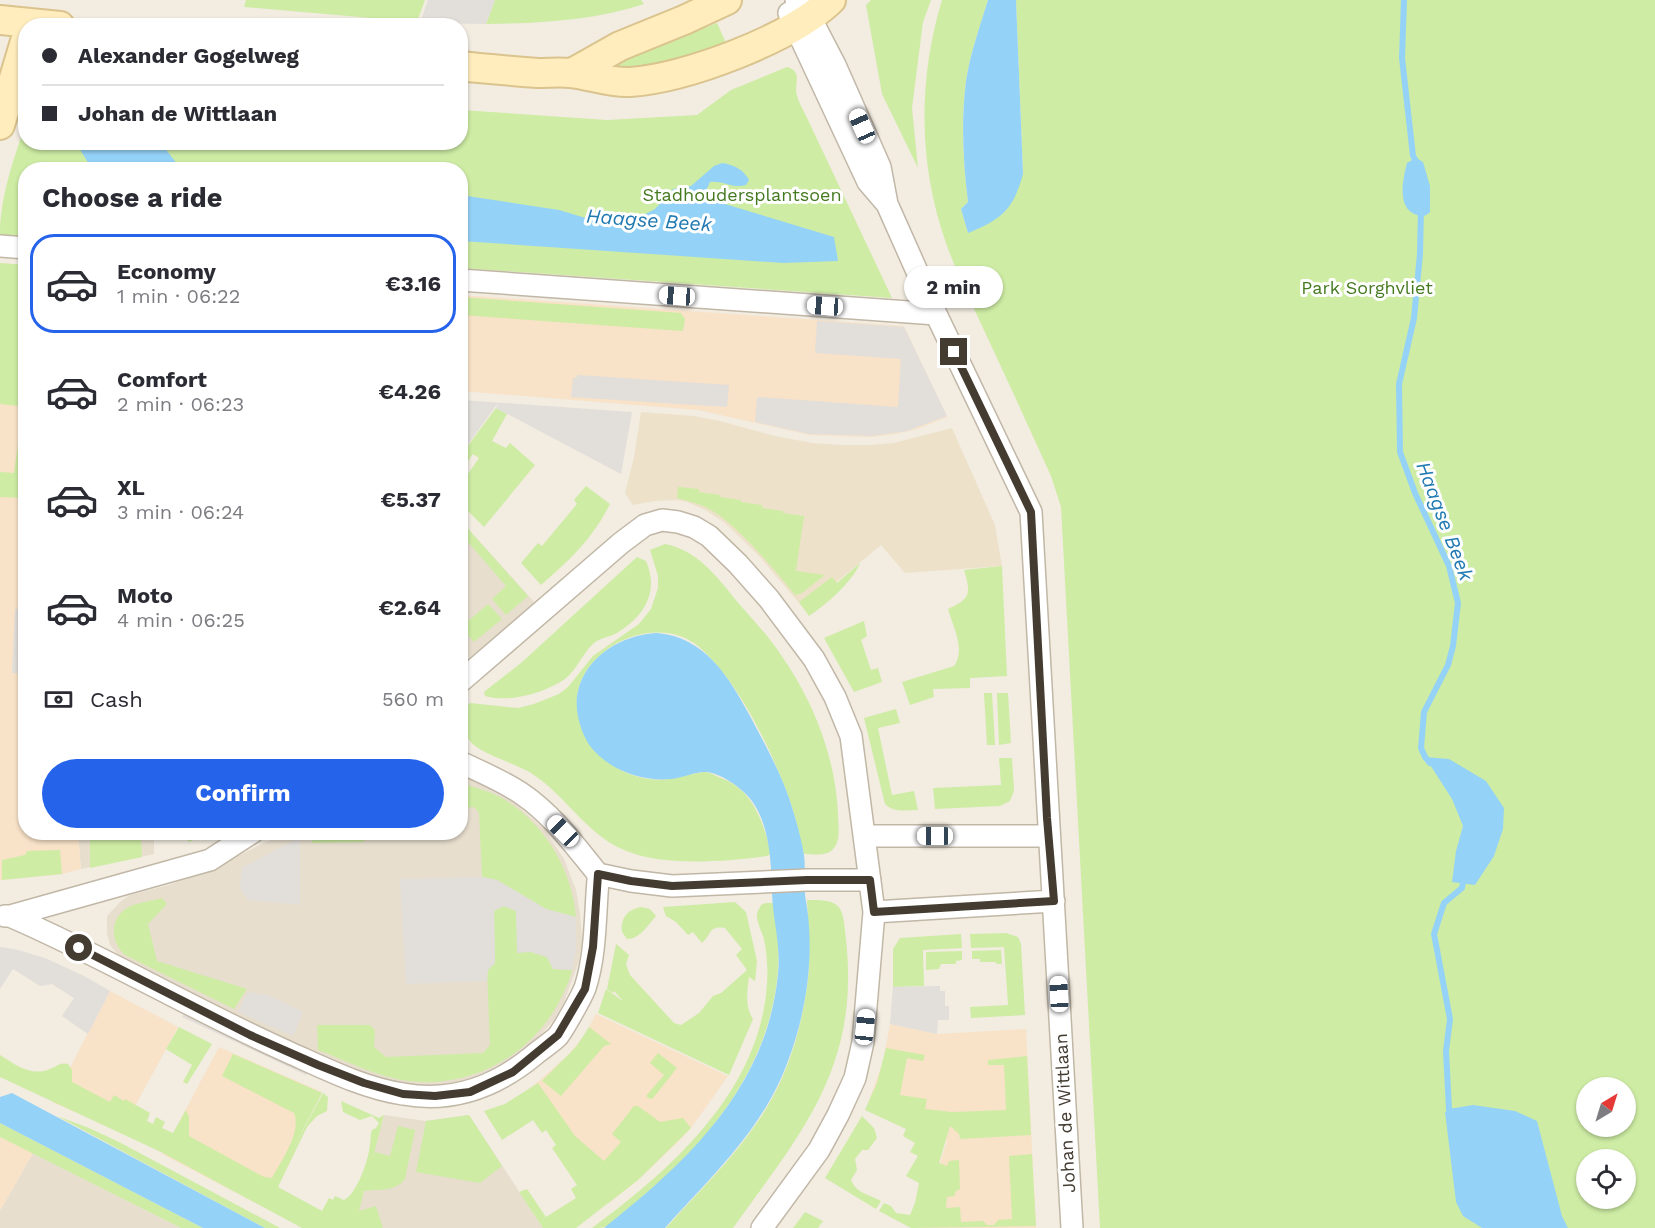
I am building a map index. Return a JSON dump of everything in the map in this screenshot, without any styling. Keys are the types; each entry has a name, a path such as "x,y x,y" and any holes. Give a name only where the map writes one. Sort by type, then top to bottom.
{"main road":[{"path":"572,73 620,46 727,0"},
{"path":"468,67 540,73 572,73 602,80 628,82 662,77 730,56 808,11"},
{"path":"0,20 18,29"},
{"path":"0,125 18,55"}],"street":[{"name":"Johan de Wittlaan","path":"784,0 808,11 835,65 880,167 887,204 936,315 1031,512 1072,1228"},
{"path":"0,246 18,247"},
{"path":"468,281 936,315"},
{"path":"468,675 621,543 645,525 662,520 694,527 708,536 731,557 769,598 814,659 835,696 851,736 866,836 874,912 863,1042 855,1078 819,1150 762,1228"},
{"path":"468,766 522,794 563,831 598,874 672,886 770,881 870,880"},
{"path":"866,836 1049,836"},
{"path":"5,916 210,860 241,840"},
{"path":"5,916 96,956 250,1035 318,1065 364,1083 403,1094 435,1096 470,1092 513,1072 558,1035 585,989 593,947 598,874"},
{"path":"874,912 1054,901"}],"shaded area":[{"path":"428,0 495,0 486,24 468,24 468,18 422,18"},
{"path":"0,263 18,264 18,840 79,840 81,869 62,874 0,880"},
{"path":"468,296 904,326 947,417 917,429 871,437 810,435 698,410 468,392"},
{"path":"817,321 904,327 947,416 907,431 872,436 809,434 755,422 757,397 898,407 901,359 815,353"},
{"path":"578,375 729,385 727,407 571,397 573,378"},
{"path":"468,400 632,412 621,474 496,408 498,403 468,444"},
{"path":"641,412 694,416 775,436 812,443 842,445 894,443 952,428 995,525 1002,566 905,573 881,545 804,609 759,556 725,523 707,511 676,500 633,505 625,493 634,457"},
{"path":"468,529 535,603 468,659"},
{"path":"15,609 18,609 18,673 12,673"},
{"path":"468,770 484,787 513,802 544,829 564,859 576,890 580,913 582,939 579,961 564,1002 553,1021 521,1054 487,1074 463,1082 432,1086 406,1085 376,1078 233,1016 120,957 110,945 107,934 107,916 120,902 130,895 169,885 202,873 270,840 468,840"},
{"path":"79,840 154,840 154,854 81,869"},
{"path":"294,840 300,840 300,905 248,900 240,888 242,868"},
{"path":"482,877 497,880 546,909 576,917 576,951 572,970 553,969 547,957 531,952 517,953 516,911 504,906 494,911 495,963 488,970 487,981 406,984 400,879"},
{"path":"0,947 45,958 110,991 88,1034 62,1016 74,998 52,984 40,986 13,969 0,989"},
{"path":"940,986 940,991 945,991 945,1006 949,1006 949,1020 938,1020 937,1034 890,1024 893,987"},
{"path":"110,991 178,1027 121,1132 52,1102"},
{"path":"248,992 268,995 303,1012 293,1036 238,1012"},
{"path":"184,1013 308,1071 306,1075 182,1017"},
{"path":"596,1014 728,1076 691,1128 678,1142 638,1180 609,1203 531,1088 568,1055 584,1036"},
{"path":"890,1024 937,1034 1026,1029 1036,1228 920,1228 947,1140 868,1103 883,1062"},
{"path":"219,1047 322,1092 263,1207 162,1154"},
{"path":"384,1115 426,1121 469,1115 543,1228 354,1228"},
{"path":"0,1137 33,1153 0,1211"},
{"path":"33,1153 181,1228 0,1228 0,1211"}],"green space":[{"path":"246,0 425,0 418,18 371,18 244,7"},
{"path":"495,0 641,0 644,4 586,18 486,24"},
{"path":"871,0 931,0 923,22 912,108 918,168 882,94 866,5"},
{"name":"Park Sorghvliet","path":"942,0 988,0 975,40 964,96 963,142 968,202 961,209 968,233 1023,174 1016,0 1655,0 1655,1228 1100,1228 1061,507 1051,476 956,268 937,213 930,183 924,122 929,60"},
{"path":"717,23 727,45 646,70 600,66"},
{"name":"Stadhoudersplantsoen","path":"787,67 796,73 796,91 799,102 892,298 468,268 468,162 18,162 18,236 0,235 5,193 18,148 18,150 468,150 468,110 607,120 697,115 731,90"},
{"path":"0,263 18,264 18,406 0,404"},
{"path":"468,298 681,313 685,319 683,331 468,316"},
{"path":"496,408 507,414 492,441 506,448 510,443 535,465 484,527 468,511 468,474 479,458 473,454 468,461 468,446"},
{"path":"18,444 18,498 0,497 0,472 14,473"},
{"path":"586,486 610,504 604,516 580,548 541,585 521,563 538,543 542,546 577,504 574,500"},
{"path":"678,487 699,489 699,492 804,516 796,571 825,575 802,593 795,595 755,548 731,525 705,507 677,498"},
{"path":"468,529 528,596 506,615 492,599 506,586 468,542"},
{"path":"665,544 696,558 713,573 774,645 791,670 812,709 832,770 838,813 838,837 836,845 828,853 804,854 790,801 753,718 713,661 698,646 676,635 651,633 638,635 615,644 598,657 586,671 577,695 581,727 594,749 613,766 625,772 657,780 706,772 732,783 742,791 756,809 771,854 767,856 718,861 683,861 650,858 619,848 592,829 545,783 524,769 475,746 468,738 468,706 470,703 518,708 559,694 568,687 593,656 639,624 651,609 658,588 658,576 650,550"},
{"path":"637,557 646,561 651,584 646,604 634,620 615,634 594,643 569,675 557,684 516,697 485,696 484,692 521,663"},
{"path":"860,563 838,592 809,616 799,602 832,577 837,583"},
{"path":"1002,566 1007,676 970,678 970,688 933,689 934,697 910,705 902,682 954,666 957,660 959,646 948,609 961,602 967,594 968,584 964,570"},
{"path":"488,604 502,619 474,642 468,635 468,621"},
{"path":"864,621 867,636 861,640 871,670 878,668 882,682 854,692 824,638"},
{"path":"984,693 992,693 995,745 987,745"},
{"path":"997,693 1008,693 1011,743 999,745"},
{"path":"896,709 900,723 878,728 892,795 914,791 918,810 896,810 885,804 864,718"},
{"path":"999,758 1012,758 1014,791 1010,801 1000,806 935,809 933,788 1001,785"},
{"path":"468,785 500,797 529,819 542,833 562,864 576,917 546,909 497,880 482,877 479,813 474,807 468,807"},
{"path":"90,840 141,840 142,857 90,868"},
{"path":"312,840 365,840 363,842 312,843"},
{"path":"60,850 62,874 2,880 2,860 25,855 27,851"},
{"path":"162,898 167,904 148,924 157,961 247,989 234,1009 125,955 120,950 114,937 114,930 122,911 133,905"},
{"path":"807,900 828,901 839,907 844,920 846,940 848,985 844,1025 835,1062 821,1096 782,1160 733,1228 666,1228 746,1138 767,1107 786,1070 807,989 809,934"},
{"path":"735,902 746,912 757,961 755,981 749,977 748,988 748,1004 753,1019 729,1075 598,1013 606,989 623,1001 614,991 613,993 607,989 616,944 629,955 626,964 630,975 674,1023 681,1025 699,1013 713,996 721,993 747,970 736,955 742,949 725,928 720,927 713,930 702,943 693,932 688,935 676,922 666,916 663,907"},
{"path":"773,903 778,946 776,987 767,1026 752,1064 732,1100 679,1164 617,1220 605,1227 592,1228 652,1180 681,1153 730,1093 748,1059 761,1023 767,984 767,962 764,939 757,916 761,905"},
{"path":"504,906 516,911 531,952 547,957 553,969 572,970 564,993 548,1020 516,1052 476,1073 431,1082 408,1081 385,1076 318,1050 317,1025 370,1025 375,1030 374,1047 386,1057 483,1053 490,1045 487,970 495,963 494,911"},
{"path":"641,907 650,909 656,916 640,934 627,939 622,932 622,922 629,912"},
{"path":"1006,933 1018,937 1021,944 1025,1015 971,1018 970,1007 1008,1005 1004,947 971,948 970,934"},
{"path":"961,934 962,948 923,950 924,986 893,987 893,949 900,938"},
{"path":"1001,950 1002,964 972,959 972,951"},
{"path":"962,951 962,960 956,961 956,964 941,964 939,969 926,970 926,952"},
{"path":"179,1027 212,1044 187,1084 183,1082 192,1065 166,1049"},
{"path":"589,1027 611,1044 604,1046 561,1096 542,1081 576,1047"},
{"path":"886,1048 925,1055 923,1061 907,1058 900,1095 927,1099 925,1109 952,1112 1006,1110 1004,1065 988,1065 988,1060 1027,1056 1031,1135 960,1139 959,1134 950,1126 939,1163 947,1166 949,1161 959,1160 960,1189 954,1196 947,1197 946,1208 960,1207 961,1222 983,1221 987,1225 994,1225 998,1220 1012,1219 1009,1156 1032,1154 1036,1226 911,1228 879,1211 884,1203 891,1206 896,1213 910,1215 919,1183 906,1176 918,1156 910,1152 915,1143 903,1136 906,1129 865,1110 877,1083"},
{"path":"658,1053 677,1068 650,1099 646,1096 664,1075 650,1063"},
{"path":"233,1054 322,1093 289,1157 323,1093 328,1097 327,1111 317,1116 307,1127 278,1187 322,1211 329,1198 333,1200 335,1196 344,1200 358,1184 365,1167 372,1130 379,1123 372,1116 360,1120 343,1112 341,1101 379,1118 384,1115 373,1158 375,1152 390,1156 398,1126 415,1130 405,1179 392,1188 364,1191 359,1211 376,1206 383,1228 302,1228 163,1153 0,1077 0,1055 24,1069 36,1072 68,1064 72,1070 72,1082 110,1102 114,1095 124,1101 125,1099 150,1113 147,1121 153,1124 156,1117 165,1122 162,1128 173,1133 186,1110 189,1117 189,1136 264,1177 272,1178 293,1137 296,1121 294,1113 222,1076"},
{"path":"538,1083 575,1136 604,1161 621,1142 612,1134 634,1106 638,1106 660,1122 683,1118 691,1128 638,1180 576,1228 543,1228 519,1192 527,1189 546,1217 576,1198 571,1189 577,1185 552,1148 556,1145 546,1130 542,1133 533,1120 502,1140 484,1111 505,1104"},
{"path":"469,1115 502,1166 480,1183 416,1172 426,1121"},
{"path":"57,1116 119,1142 280,1228 265,1228"},
{"path":"862,1116 874,1128 877,1138 868,1150 862,1150 855,1159 857,1170 851,1180 860,1191 881,1201 876,1209 825,1178"},
{"path":"0,1123 203,1228 181,1228 0,1137"},
{"path":"805,1212 823,1221 818,1228 793,1228"}],"water":[{"path":"988,0 1016,0 1023,174 1015,196 1004,212 990,223 968,233 961,209 968,202 963,142 964,96 970,61"},
{"path":"80,150 166,150 176,162 88,162"},
{"path":"1413,156 1423,162 1430,186 1430,212 1424,216 1410,212 1404,200 1405,170 1407,163 1414,159"},
{"path":"722,163 738,168 749,180 746,185 741,186 710,182 706,191 725,204 834,237 838,261 783,263 468,241 468,196 559,210 599,222 630,222 655,209 673,189 691,186 714,166"},
{"path":"657,633 689,642 714,661 742,701 781,777 800,834 804,855 810,941 808,982 795,1042 778,1085 751,1130 735,1150 665,1228 604,1228 635,1203 693,1148 718,1119 740,1087 758,1052 771,1015 778,974 767,836 757,809 749,798 732,783 707,772 660,779 627,773 606,762 597,754 588,743 581,727 577,703 579,687 586,672 596,659 624,641 640,635"},
{"path":"1425,757 1449,759 1486,781 1504,808 1503,829 1494,856 1475,885 1452,882 1456,851 1463,826 1452,799"},
{"path":"12,1093 265,1228 203,1228 0,1123 0,1097"},
{"path":"1473,1105 1515,1111 1537,1121 1562,1216 1568,1228 1482,1228 1463,1216 1456,1202 1445,1112 1449,1109"}],"waterway":[{"name":"Haagse Beek","path":"1404,0 1402,58 1413,156 1417,163"},
{"name":"Haagse Beek","path":"1421,208 1420,254 1414,318 1399,384 1400,452 1415,493 1449,566 1458,603 1453,646 1448,665 1424,712 1421,748 1430,763"},
{"name":"Haagse Beek","path":"1454,1115 1449,1109 1446,1051 1450,1019 1434,934 1444,903 1462,888 1464,878"}],"route":[{"path":"79,948 164,993 318,1065 364,1083 403,1094 435,1096 470,1092 513,1072 558,1035 585,989 593,947 598,874 672,886 807,880 870,880 874,912 1054,901 1047,818 1031,512 954,352"}]}
